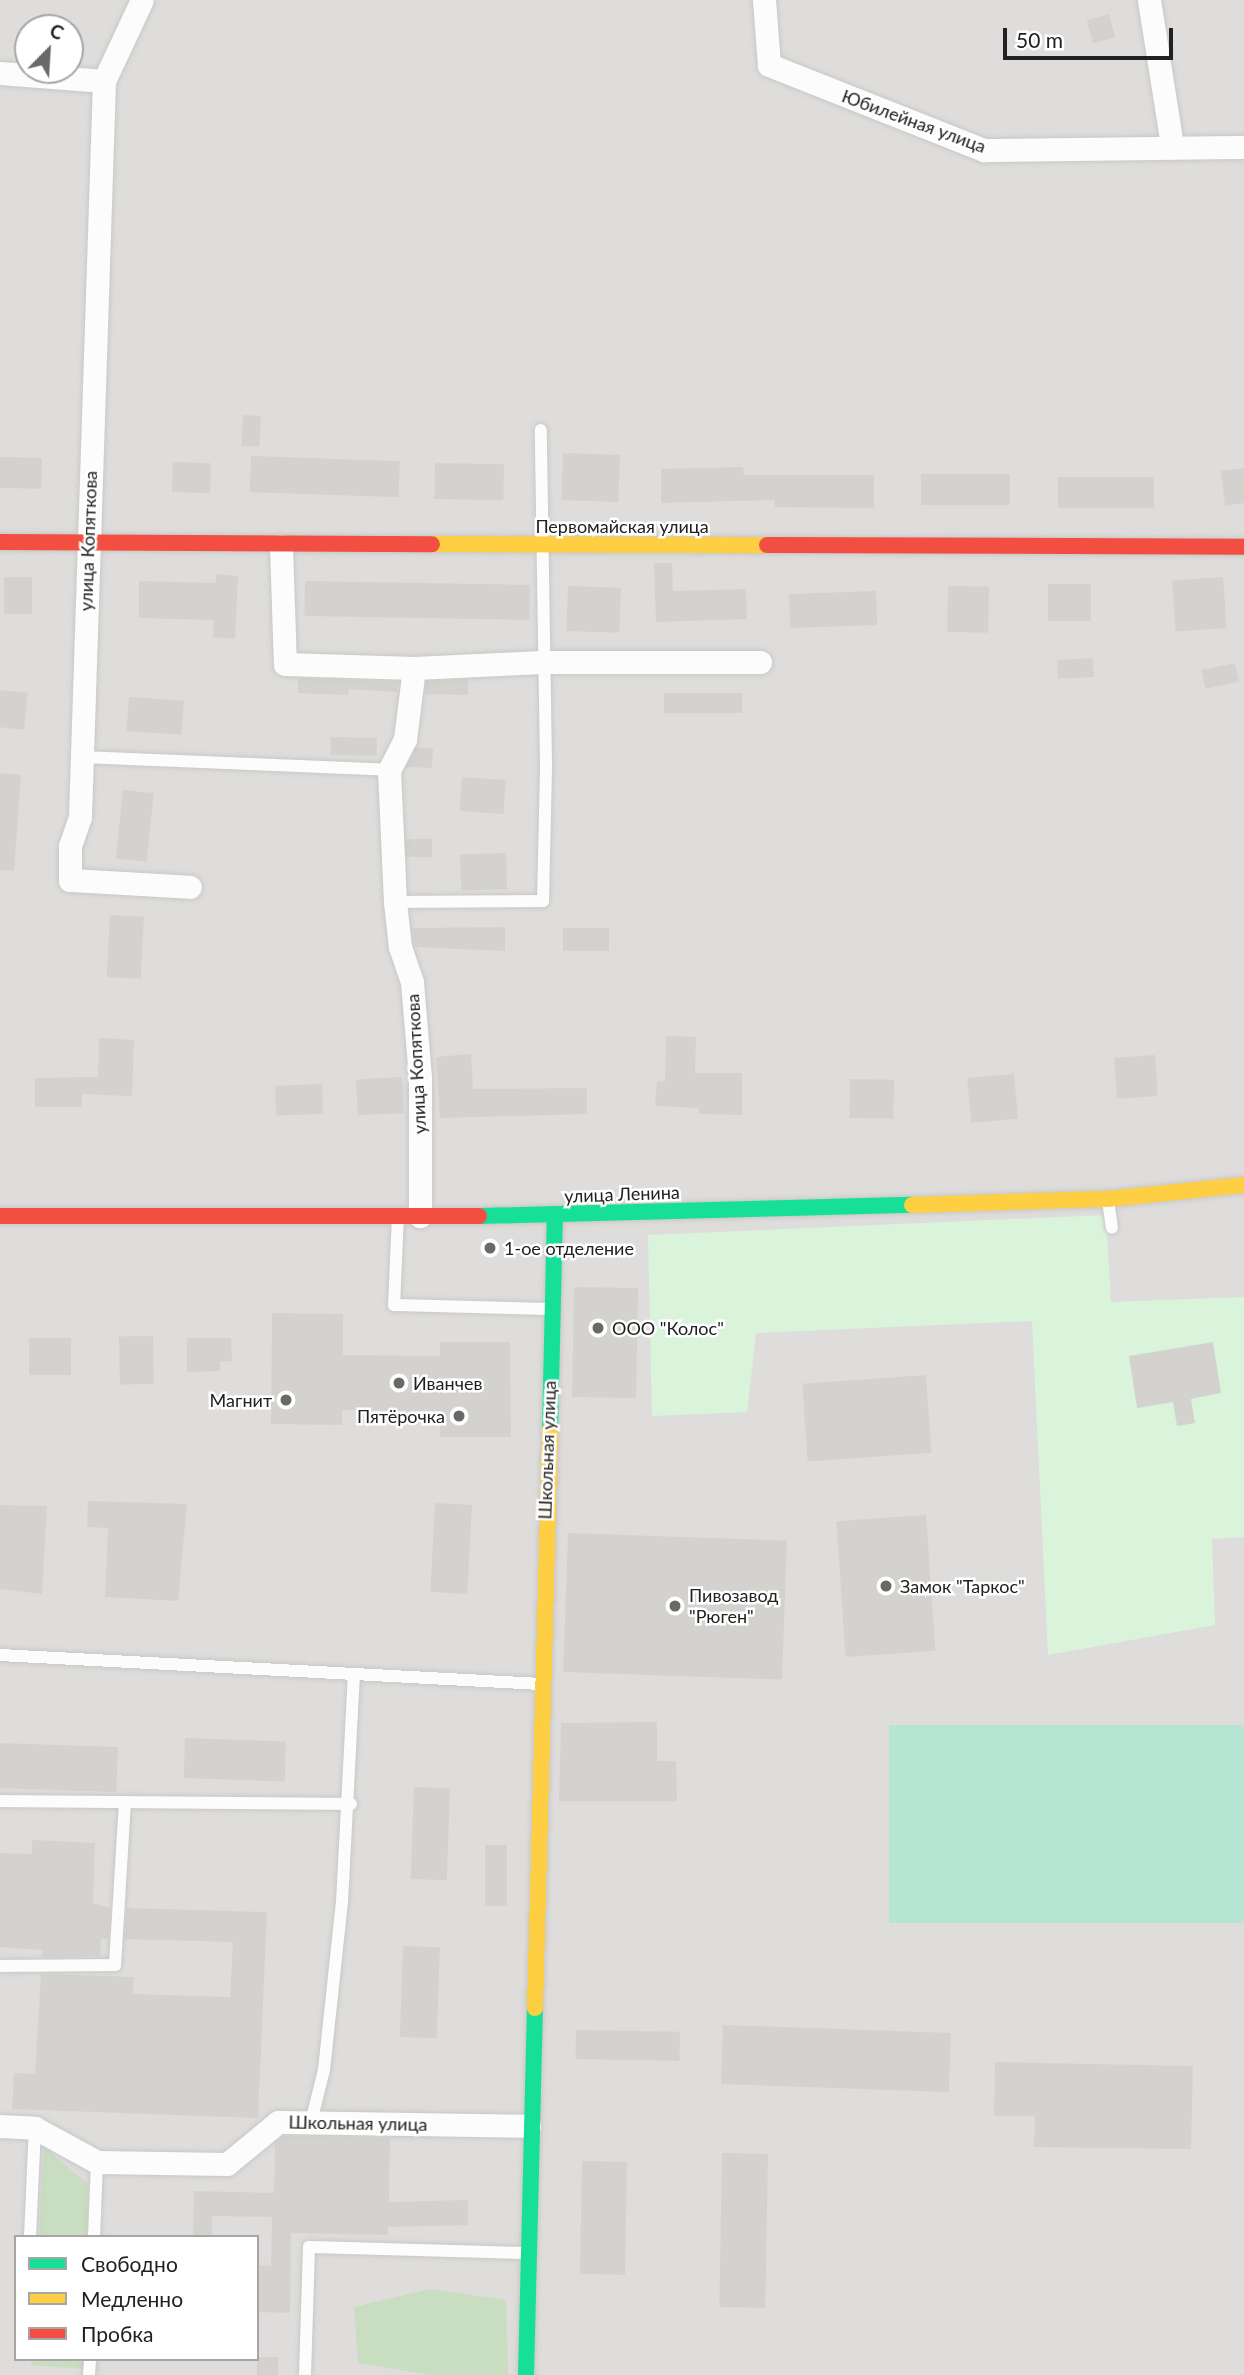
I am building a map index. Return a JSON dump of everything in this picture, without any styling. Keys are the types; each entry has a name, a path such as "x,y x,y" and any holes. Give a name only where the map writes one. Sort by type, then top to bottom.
{"street":[{"path":"0,73 104,81 142,0"},
{"name":"Юбилейная улица","path":"764,0 769,65 984,150 1244,147"},
{"path":"1149,0 1172,146"},
{"name":"улица Копяткова","path":"104,81 80,817 70,846 70,880 190,887"},
{"name":"Первомайская улица","path":"0,542 281,546 1244,547"},
{"path":"281,546 285,664 414,668 542,662 760,662"},
{"name":"улица Копяткова","path":"409,1215 420,1077 412,982 400,947 395,902 389,770 405,739 414,668"},
{"name":"улица Ленина","path":"0,1216 555,1216 1108,1199 1244,1185"},
{"name":"Школьная улица","path":"526,2375 526,2253 540,1684 555,1216"},
{"name":"Школьная улица","path":"0,2126 34,2128 97,2162 227,2164 278,2122 530,2126"}],"lane":[{"path":"395,902 543,901 546,765 540,545 541,430"},
{"path":"82,757 389,770"},
{"path":"1108,1199 1112,1227"},
{"path":"409,1215 394,1305 551,1309"},
{"path":"0,1655 540,1684"},
{"path":"311,2122 324,2070 351,1804 354,1674"},
{"path":"0,1801 351,1804"},
{"path":"0,1966 115,1965 125,1802"},
{"path":"30,2235 34,2128"},
{"path":"94,2235 97,2162"},
{"path":"305,2375 309,2247 526,2253"}],"shaded area":[{"path":"0,0 1244,0 1244,2375 0,2375"}],"green space":[{"path":"1106,1215 1111,1302 1244,1297 1244,1537 1212,1539 1215,1625 1048,1655 1032,1321 756,1333 747,1412 652,1416 648,1235"},
{"path":"889,1725 1244,1725 1244,1923 889,1923"},
{"path":"44,2147 88,2184 87,2235 39,2235"},
{"path":"430,2289 506,2300 508,2375 432,2375 358,2363 354,2307"},
{"path":"32,2361 84,2361 83,2369 31,2365"}],"building":[{"path":"1109,14 1115,37 1093,43 1087,20"},
{"path":"243,415 261,416 259,447 241,446"},
{"path":"563,453 620,455 618,502 561,500"},
{"path":"251,456 400,461 399,497 250,492"},
{"path":"0,457 42,458 41,489 0,488"},
{"path":"173,462 211,463 210,493 172,492"},
{"path":"435,463 504,464 503,500 434,499"},
{"path":"743,467 744,475 874,475 874,508 775,507 775,500 661,503 661,469"},
{"path":"1244,468 1244,503 1225,506 1221,471"},
{"path":"921,474 1010,474 1010,505 921,505"},
{"path":"1058,477 1154,477 1154,508 1058,508"},
{"path":"654,563 672,563 673,591 746,589 747,619 656,622"},
{"path":"216,574 238,576 235,639 213,637 214,620 139,618 139,581 216,583"},
{"path":"4,577 32,577 32,614 4,614"},
{"path":"1223,577 1227,628 1176,631 1172,581"},
{"path":"305,581 530,585 529,620 304,616"},
{"path":"1048,584 1091,584 1091,621 1048,621"},
{"path":"568,586 621,588 619,633 566,631"},
{"path":"948,586 989,587 988,633 947,632"},
{"path":"876,591 877,625 790,628 789,594"},
{"path":"1093,658 1094,677 1058,679 1057,660"},
{"path":"1235,663 1239,682 1206,689 1202,670"},
{"path":"298,678 398,682 397,692 349,689 348,695 298,693"},
{"path":"468,679 468,695 425,694 426,681"},
{"path":"0,690 28,693 24,730 0,727"},
{"path":"664,693 742,693 742,713 664,713"},
{"path":"129,697 184,701 181,735 127,731"},
{"path":"331,737 377,738 377,756 331,755"},
{"path":"416,748 433,748 432,768 406,767"},
{"path":"0,773 21,775 14,871 0,870"},
{"path":"462,777 506,780 504,814 460,811"},
{"path":"123,790 154,793 147,862 116,859"},
{"path":"406,839 432,839 432,857 406,857"},
{"path":"506,853 507,889 461,891 460,855"},
{"path":"110,915 144,917 141,979 107,977"},
{"path":"505,927 505,951 415,947 412,928"},
{"path":"563,928 609,928 609,951 563,951"},
{"path":"666,1036 696,1037 695,1073 742,1073 742,1115 699,1114 699,1108 655,1106 657,1081 665,1082"},
{"path":"99,1038 134,1040 132,1096 82,1094 82,1107 35,1107 35,1078 98,1077"},
{"path":"471,1054 473,1089 587,1088 587,1114 440,1118 436,1057"},
{"path":"1155,1055 1158,1096 1117,1099 1114,1058"},
{"path":"1014,1074 1018,1119 971,1123 967,1078"},
{"path":"402,1077 404,1113 358,1115 356,1079"},
{"path":"850,1079 894,1080 893,1119 849,1118"},
{"path":"322,1084 323,1114 276,1116 275,1086"},
{"path":"574,1287 638,1288 636,1398 572,1397"},
{"path":"272,1313 343,1314 343,1355 440,1356 440,1342 510,1342 511,1437 440,1437 440,1411 342,1410 342,1425 271,1424"},
{"path":"153,1336 154,1384 120,1385 119,1337"},
{"path":"29,1338 71,1338 71,1375 29,1375"},
{"path":"187,1338 231,1338 232,1361 220,1361 220,1371 187,1372"},
{"path":"1213,1342 1221,1393 1191,1399 1195,1423 1177,1426 1173,1402 1137,1408 1129,1356"},
{"path":"926,1375 931,1453 808,1461 802,1384"},
{"path":"88,1501 187,1504 178,1601 105,1597 108,1528 87,1527"},
{"path":"435,1503 472,1505 467,1594 430,1592"},
{"path":"0,1505 47,1506 42,1594 0,1589"},
{"name":"Замок \"Таркос\"","path":"926,1515 935,1651 846,1657 836,1521"},
{"name":"Пивозавод \"Рюген\"","path":"568,1533 787,1541 782,1680 563,1672"},
{"path":"657,1722 657,1761 676,1761 677,1801 559,1801 561,1723"},
{"path":"185,1738 286,1742 285,1782 184,1778"},
{"path":"0,1743 118,1747 116,1792 0,1788"},
{"path":"414,1787 450,1788 447,1880 411,1879"},
{"path":"32,1840 95,1843 93,1903 110,1908 108,1939 101,1939 100,1956 42,1957 43,1950 0,1947 0,1853 32,1854"},
{"path":"485,1845 507,1845 507,1906 485,1906"},
{"path":"127,1908 267,1912 258,2118 12,2109 14,2073 35,2074 41,1974 134,1977 133,1994 230,1997 233,1942 125,1939"},
{"path":"403,1946 440,1947 437,2038 400,2037"},
{"path":"723,2025 951,2033 949,2092 721,2084"},
{"path":"576,2030 680,2032 679,2061 575,2059"},
{"path":"995,2062 1193,2066 1191,2149 1034,2147 1035,2116 994,2116"},
{"path":"283,2136 390,2138 389,2202 468,2200 468,2225 388,2227 388,2235 291,2233 290,2313 259,2312 259,2265 271,2266 272,2217 212,2216 212,2235 193,2235 194,2191 274,2193 275,2143"},
{"path":"722,2153 768,2154 765,2308 719,2307"},
{"path":"582,2161 627,2162 625,2275 580,2274"},
{"path":"259,2357 278,2357 278,2375 257,2375"}],"traffic: fast":[{"path":"479,1216 912,1205"},
{"path":"550,1430 555,1216"},
{"path":"526,2375 535,2008"}],"traffic: slow":[{"path":"432,544 767,545"},
{"path":"912,1205 1108,1199 1244,1185"},
{"path":"535,2008 550,1430"}],"traffic: jam":[{"path":"0,542 432,544"},
{"path":"767,545 1244,547"},
{"path":"0,1216 479,1216"}],"place":[{"name":"1-ое отделение","path":"490,1248"},
{"name":"ООО \"Колос\"","path":"598,1328"},
{"name":"Иванчев","path":"399,1383"},
{"name":"Магнит","path":"286,1400"},
{"name":"Пятёрочка","path":"459,1416"},
{"name":"Замок \"Таркос\"","path":"886,1586"},
{"name":"Пивозавод \"Рюген\"","path":"675,1606"}]}
